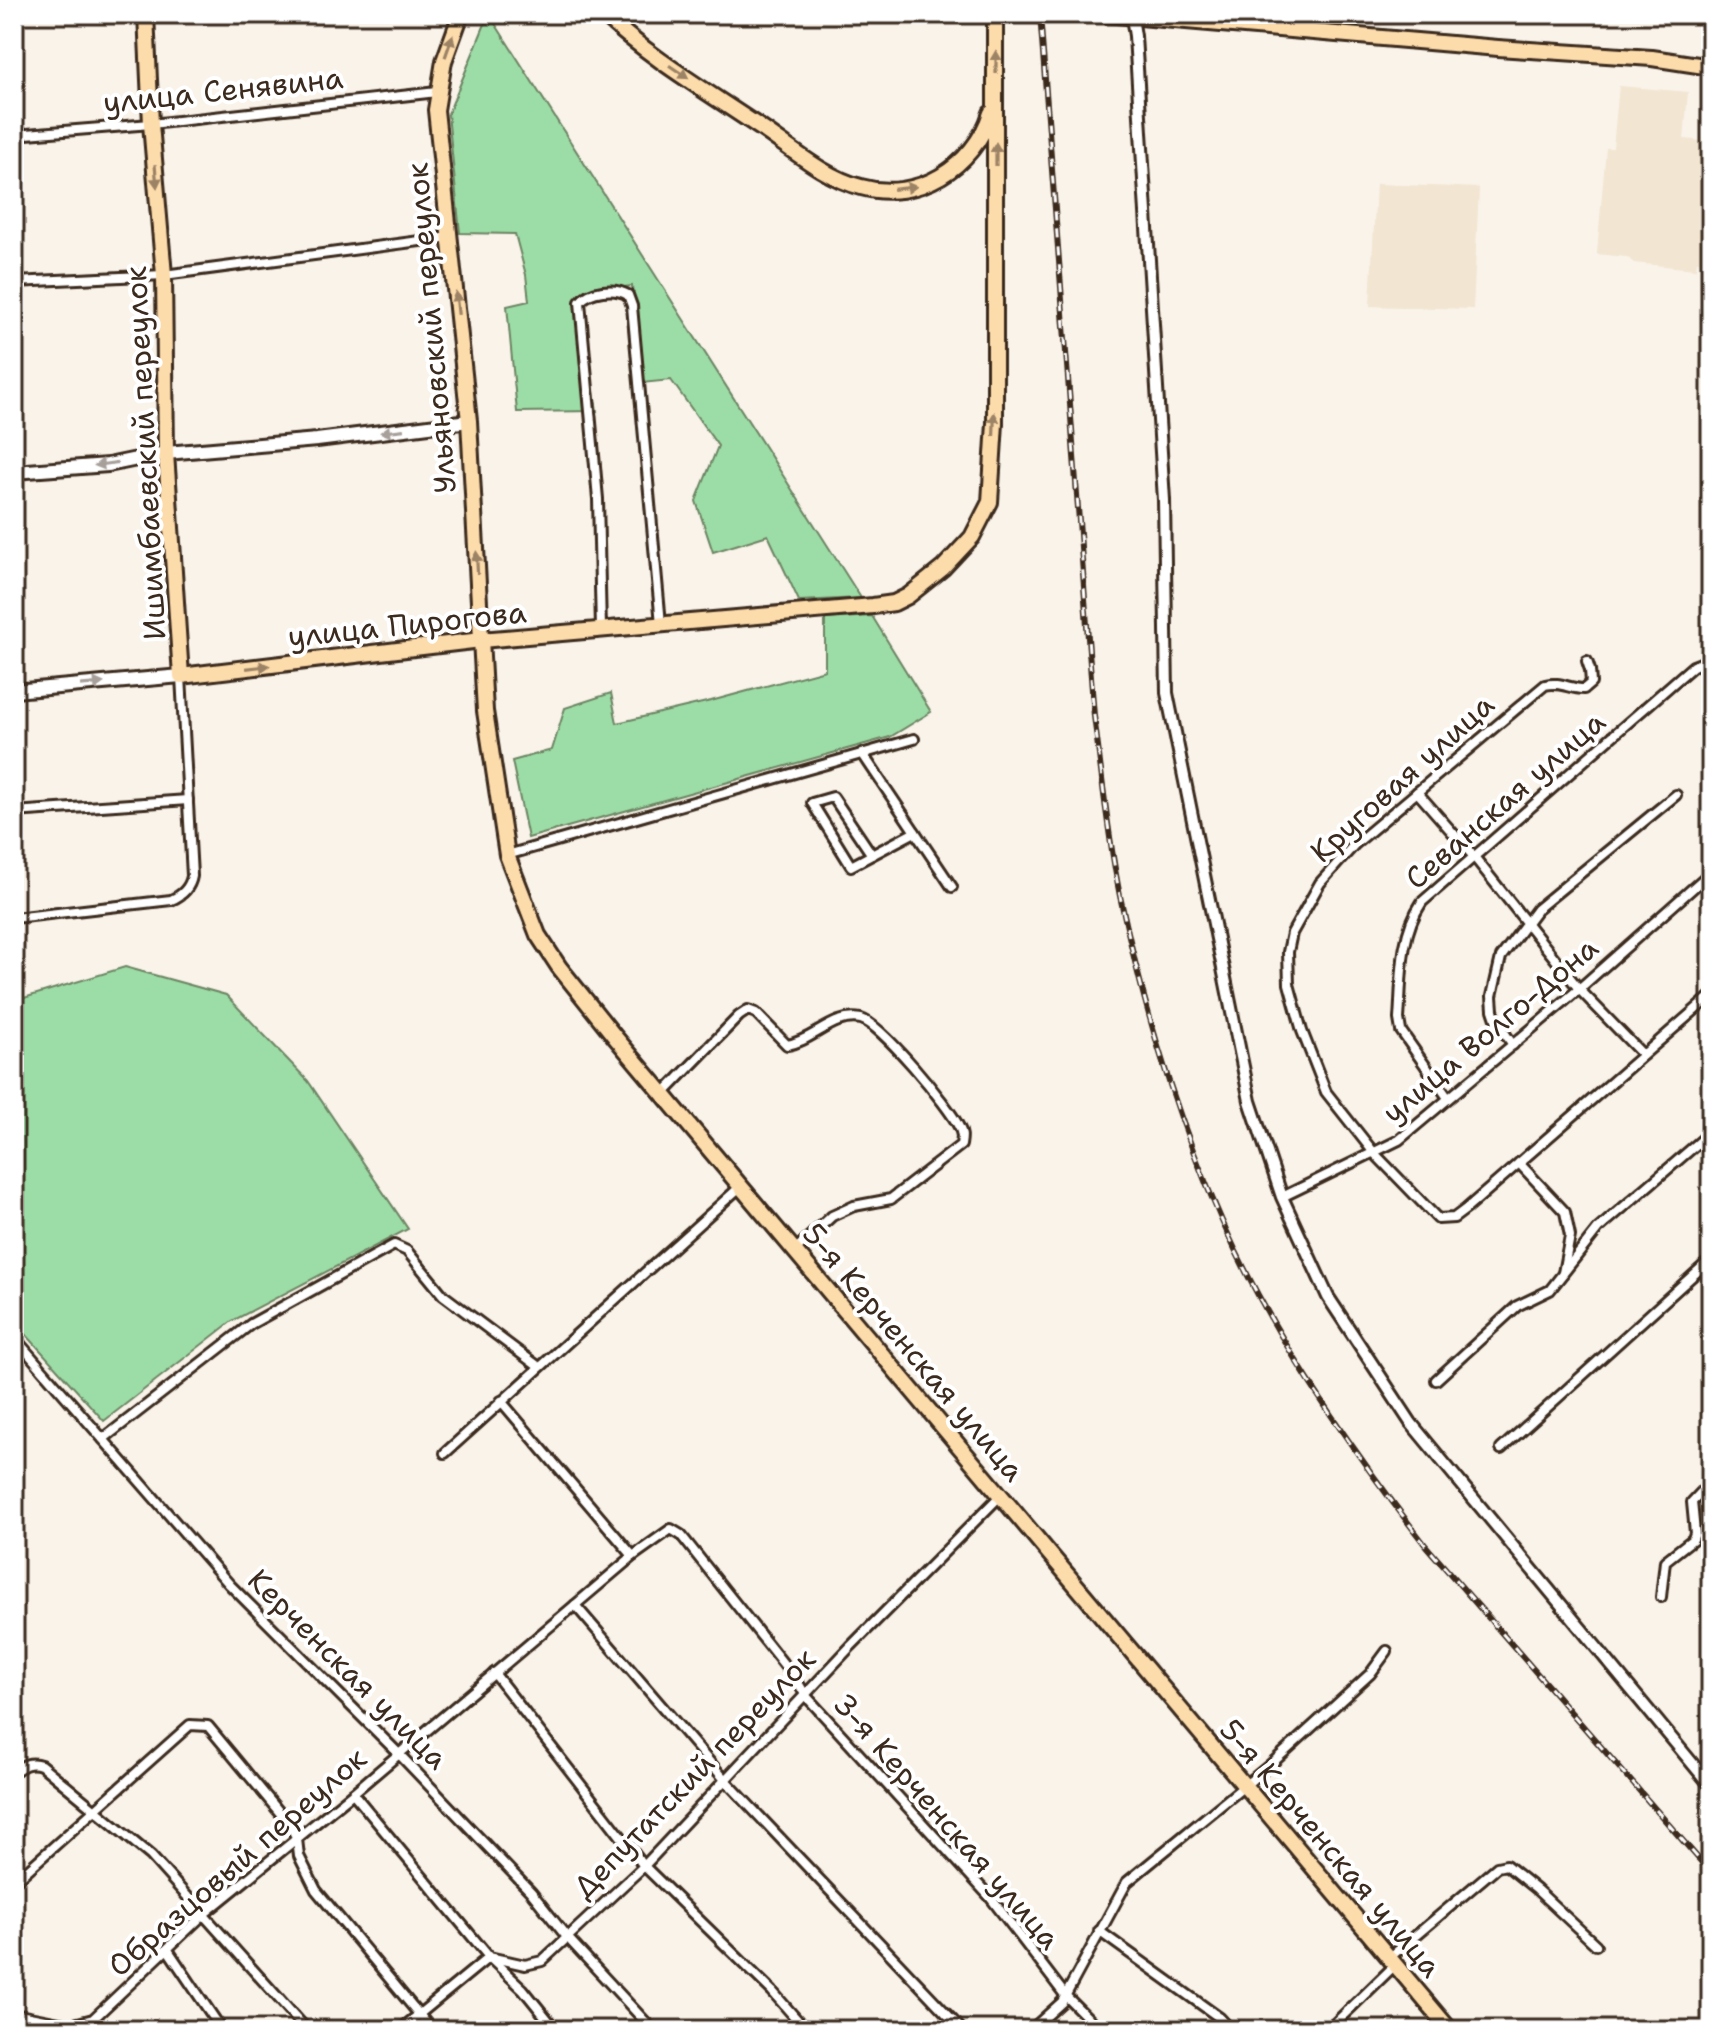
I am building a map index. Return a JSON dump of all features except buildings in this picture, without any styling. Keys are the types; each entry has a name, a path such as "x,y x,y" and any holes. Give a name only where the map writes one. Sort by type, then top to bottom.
{"main road":[{"name":"Ишимбаевский переулок","path":"146,14 151,124 164,275 166,453 181,676"},
{"name":"Ульяновский переулок","path":"461,14 444,61 436,110 469,421 481,640"},
{"path":"603,14 632,40 814,164 861,188 910,189 941,177 955,167 978,142 986,128 995,89 995,14"},
{"path":"1105,14 1238,19 1498,48 1652,58 1711,67"},
{"name":"улица Пирогова","path":"14,691 181,676 481,640 873,606 894,603 908,596 964,548 990,502 995,423 995,89"},
{"path":"14,472 108,465 166,453 317,440 469,421"},
{"name":"5-я Керченская улица","path":"481,640 485,711 507,855 525,907 545,945 583,998 999,1497 1450,2030"}],"street":[{"path":"1132,17 1164,500 1167,693 1250,1101 1282,1197 1328,1297 1411,1423 1711,1786"},
{"name":"улица Сенявина","path":"14,135 151,124 437,92"},
{"path":"14,282 164,275 450,237"},
{"path":"601,629 598,499 580,302 588,294 619,290 628,295 632,306 661,624"},
{"name":"Севанская улица","path":"1448,1098 1401,1031 1399,1019 1406,939 1409,925 1422,902 1693,666 1711,659"},
{"name":"Круговая улица","path":"1519,1163 1460,1214 1446,1220 1438,1219 1375,1154 1326,1092 1298,1019 1289,984 1288,952 1292,933 1320,883 1354,845 1545,685 1558,682 1584,689 1591,683 1587,661"},
{"name":"Ишимбаевский переулок","path":"14,918 171,900 187,889 192,876 181,676"},
{"path":"507,855 914,739"},
{"path":"862,753 952,887"},
{"path":"1417,792 1475,858 1579,989 1643,1055"},
{"path":"1513,1045 1497,1022 1492,996 1501,957 1537,909 1676,795"},
{"path":"872,855 833,797 812,803 851,866 872,855 915,832"},
{"path":"14,812 188,800"},
{"name":"улица Волго-Дона","path":"1282,1197 1399,1140 1579,989 1711,872"},
{"path":"1562,1278 1570,1236 1565,1212 1519,1163 1711,996"},
{"path":"664,1093 748,1010 756,1013 787,1045 846,1018 861,1019 879,1029 922,1077 959,1126 963,1137 961,1145 891,1199 854,1206 832,1216 795,1250"},
{"path":"1436,1380 1517,1306 1550,1290 1598,1229 1711,1132"},
{"path":"445,1453 742,1185"},
{"path":"103,1439 251,1324 394,1245 407,1251 443,1295 539,1367"},
{"path":"1501,1449 1711,1259"},
{"name":"Керченская улица","path":"14,1337 230,1585 531,1892 566,1936 653,2030"},
{"path":"501,1401 633,1556"},
{"path":"1661,1597 1665,1561 1693,1539 1692,1502 1711,1482"},
{"name":"Депутатский переулок","path":"489,1957 525,1965 542,1961 644,1866 851,1646 999,1497"},
{"name":"Образцовый переулок","path":"14,2014 70,2025 93,2019 204,1914 353,1793 633,1556 671,1529"},
{"name":"3-я Керченская улица","path":"671,1529 681,1535 806,1696 990,1897 1065,1995 1100,2030"},
{"path":"575,1605 726,1781 962,2030"},
{"path":"1031,2030 1058,2008 1127,1882 1244,1786 1370,1674 1387,1651"},
{"path":"494,1673 644,1866 772,1991 806,2030"},
{"path":"14,1882 190,1725 201,1724 213,1729 290,1825 297,1839 299,1856 316,1890 432,2030"},
{"path":"14,1772 34,1762 47,1769 151,1856 307,2030"},
{"path":"353,1793 489,1957 523,1989 556,2030"},
{"path":"1328,2030 1392,1962 1497,1867 1506,1865 1596,1945"},
{"path":"1099,1931 1220,2018 1231,2030"},
{"path":"168,1950 222,2030"},
{"path":"400,2030 489,1957"}],"shaded area":[{"path":"1619,86 1688,92 1684,139 1711,142 1711,262 1697,261 1696,269 1634,263 1627,257 1597,254 1606,148 1613,148"},
{"path":"1376,184 1479,188 1473,309 1370,306"}],"green space":[{"path":"489,14 861,598 799,601 768,535 713,552 696,501 718,446 671,380 642,383 632,286 583,293 580,301 597,411 517,412 507,306 529,301 526,275 515,234 460,233 448,114"},
{"path":"872,616 931,712 890,737 528,838 512,761 552,750 565,708 611,693 617,723 825,670 825,619"},
{"path":"125,967 226,995 308,1081 408,1229 232,1321 104,1421 14,1321 14,1001"}],"railway":[{"path":"1040,14 1094,716 1112,851 1145,999 1193,1150 1234,1248 1258,1295 1296,1361 1358,1455 1426,1546 1711,1873"}]}
